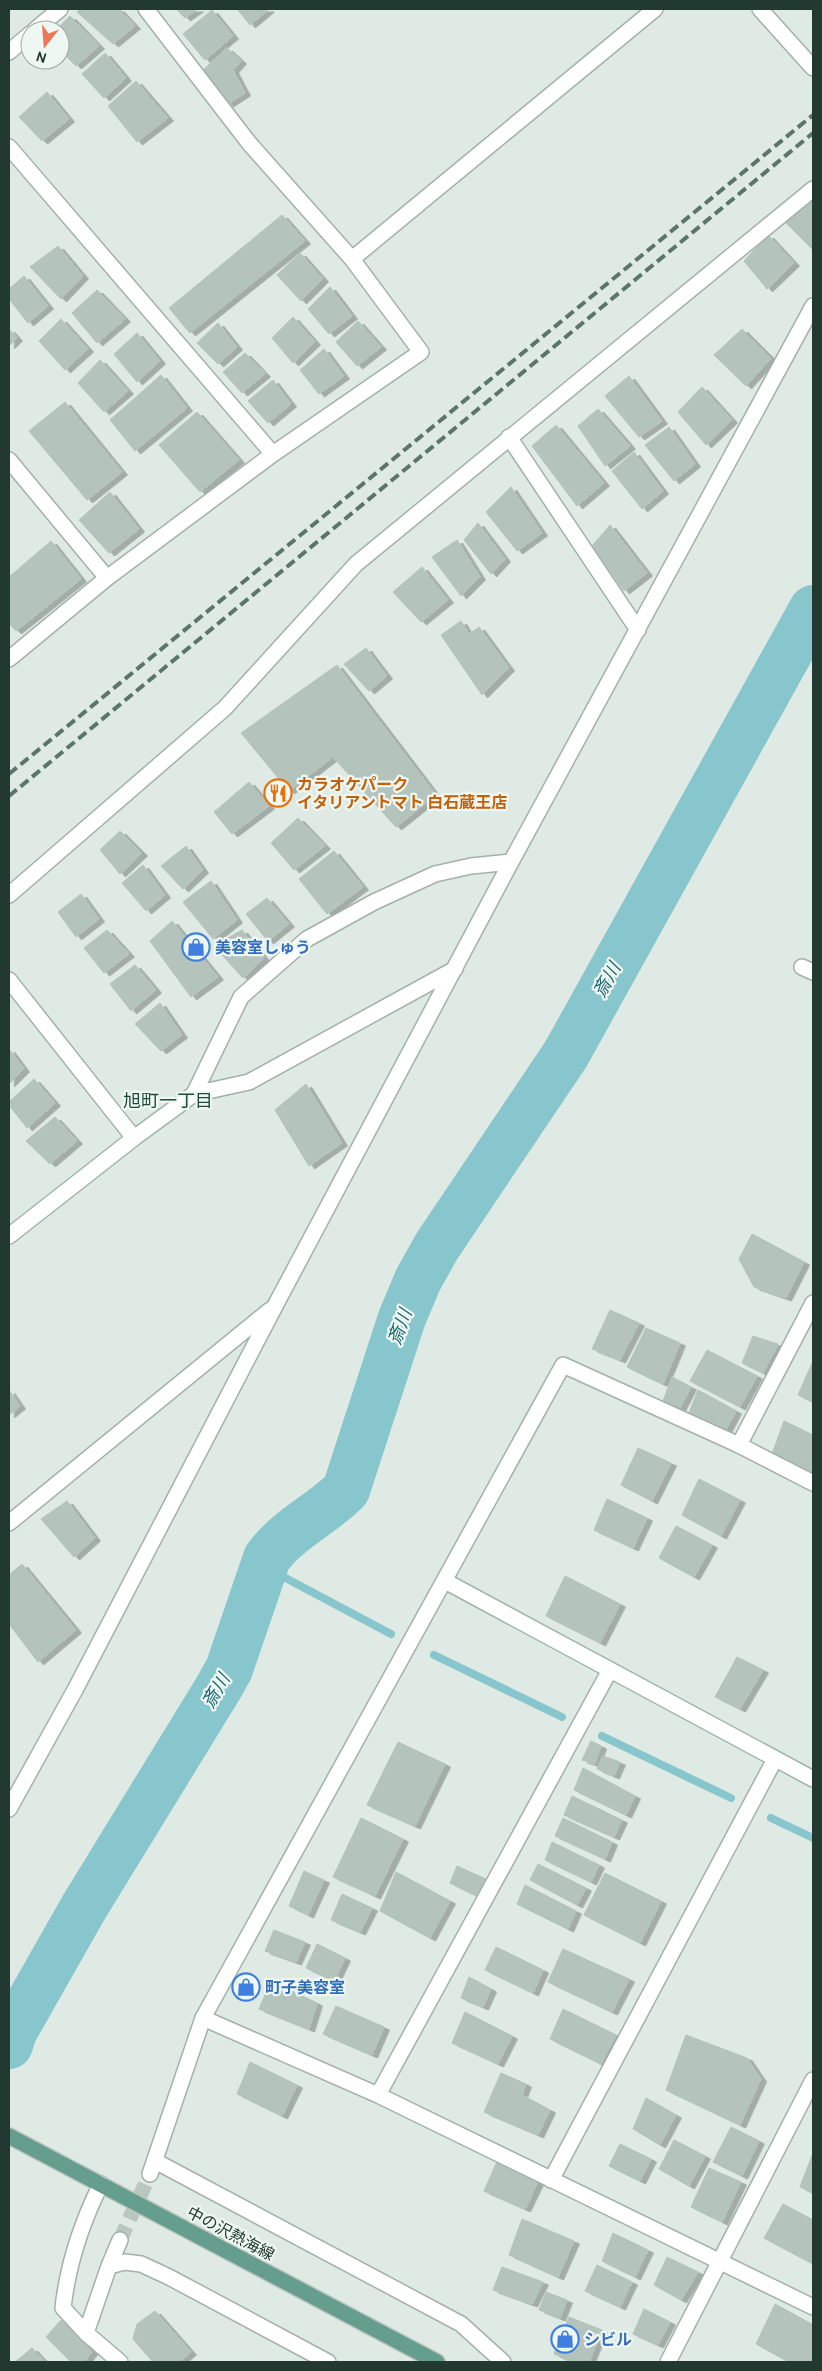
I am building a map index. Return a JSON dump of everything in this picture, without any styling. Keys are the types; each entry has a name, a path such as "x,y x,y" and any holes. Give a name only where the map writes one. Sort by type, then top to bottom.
{"main road":[{"name":"中の沢熱海線","path":"9,2136 437,2362"}],"street":[{"path":"47,20 60,9"},
{"path":"9,660 107,578 273,454 421,352 352,259 250,142 146,9"},
{"path":"352,259 655,9"},
{"path":"760,9 813,68"},
{"path":"9,52 20,43"},
{"path":"9,147 273,454"},
{"path":"9,895 225,708 356,564 509,436 813,189"},
{"path":"9,1809 76,1688 275,1306 456,969 510,862 813,306"},
{"path":"509,436 638,630"},
{"path":"9,460 107,578"},
{"path":"194,1094 241,997 307,939 374,902 435,874 472,866 510,862"},
{"path":"9,1236 134,1138 194,1094 249,1082 456,969"},
{"path":"9,980 134,1138"},
{"path":"738,1445 813,1304"},
{"path":"9,1523 275,1306"},
{"path":"503,2362 462,2324 153,2167 203,2018 563,1365 738,1445 813,1483"},
{"path":"445,1581 813,1779"},
{"path":"378,2095 610,1670"},
{"path":"552,2180 775,1759"},
{"path":"203,2018 378,2095 813,2307"},
{"path":"668,2362 813,2080"},
{"path":"101,2184 83,2220 67,2274 63,2308 86,2333 120,2362"},
{"path":"86,2333 120,2240"},
{"path":"109,2266 125,2262 140,2264 169,2277 328,2362"}],"building":[{"path":"81,9 119,9 135,26 113,44 77,12"},
{"path":"176,9 198,9 185,18"},
{"path":"237,9 269,9 250,25"},
{"path":"212,10 233,36 205,60 183,34"},
{"path":"70,16 99,46 76,66 70,60 70,20 66,20"},
{"path":"227,48 241,61 233,70 245,93 228,104 202,71"},
{"path":"105,53 126,78 104,98 82,74"},
{"path":"136,81 168,118 137,142 108,106"},
{"path":"47,92 69,119 42,141 19,117"},
{"path":"813,198 813,250 786,223"},
{"path":"282,215 305,241 190,333 169,308"},
{"path":"768,235 794,263 767,289 744,261"},
{"path":"58,246 83,276 61,299 30,267"},
{"path":"300,253 323,279 301,301 277,275"},
{"path":"24,276 48,306 28,323 9,299 9,289"},
{"path":"330,287 352,316 329,334 308,309"},
{"path":"97,290 125,319 97,343 72,313"},
{"path":"293,317 315,342 293,363 272,338"},
{"path":"61,319 88,349 65,370 39,341"},
{"path":"358,321 381,347 357,366 336,342"},
{"path":"218,323 237,347 218,364 197,343"},
{"path":"9,329 17,338 9,346"},
{"path":"742,329 771,358 746,386 714,355"},
{"path":"137,333 160,361 137,382 114,354"},
{"path":"324,349 344,376 319,394 300,370"},
{"path":"245,353 265,374 242,393 223,372"},
{"path":"100,360 128,391 104,412 78,383"},
{"path":"161,375 187,408 135,451 110,420"},
{"path":"629,376 662,421 639,437 605,396"},
{"path":"273,380 291,404 268,423 248,401"},
{"path":"702,387 732,420 706,445 678,412"},
{"path":"65,402 122,472 87,500 29,431"},
{"path":"598,409 630,446 605,466 578,426"},
{"path":"197,412 239,460 200,492 159,445"},
{"path":"556,425 604,483 577,506 532,446"},
{"path":"669,427 695,464 674,481 645,445"},
{"path":"634,452 663,491 642,509 612,471"},
{"path":"511,487 542,533 517,551 486,512"},
{"path":"110,492 139,529 109,553 79,520"},
{"path":"478,523 505,559 491,574 464,540"},
{"path":"610,525 647,573 624,591 592,546"},
{"path":"457,540 480,577 461,596 432,557"},
{"path":"51,541 81,579 16,631 9,624 9,577"},
{"path":"422,567 448,600 421,622 393,592"},
{"path":"461,621 469,634 479,627 509,668 482,695 441,635"},
{"path":"366,648 387,676 369,691 344,664"},
{"path":"337,665 436,795 396,827 333,757 289,791 241,733"},
{"path":"249,782 269,806 232,834 214,812"},
{"path":"298,818 325,846 294,870 271,843"},
{"path":"120,831 142,853 120,874 100,850"},
{"path":"186,846 203,870 183,889 161,866"},
{"path":"334,851 363,887 327,914 299,879"},
{"path":"143,865 165,895 146,911 122,883"},
{"path":"211,881 237,920 213,939 183,902"},
{"path":"81,894 99,919 76,937 58,912"},
{"path":"267,898 289,924 268,941 246,914"},
{"path":"172,921 218,977 191,997 150,941"},
{"path":"107,930 129,954 104,973 84,948"},
{"path":"242,930 264,958 243,978 214,946"},
{"path":"135,965 156,990 131,1011 110,984"},
{"path":"160,1003 182,1035 161,1051 135,1024"},
{"path":"9,1049 24,1069 9,1084"},
{"path":"34,1079 55,1103 27,1128 9,1105 9,1102"},
{"path":"306,1084 342,1143 309,1166 275,1110"},
{"path":"55,1117 77,1141 50,1164 26,1141"},
{"path":"752,1234 804,1262 786,1298 754,1287 739,1259"},
{"path":"610,1310 639,1323 620,1360 592,1349"},
{"path":"646,1328 680,1343 663,1384 627,1367"},
{"path":"753,1336 778,1344 763,1373 742,1363"},
{"path":"707,1350 757,1376 740,1407 690,1381"},
{"path":"813,1361 813,1402 798,1395"},
{"path":"672,1377 691,1387 679,1410 663,1401"},
{"path":"9,1390 20,1406 9,1415"},
{"path":"698,1390 736,1411 726,1430 689,1413"},
{"path":"784,1421 813,1435 813,1473 772,1454"},
{"path":"638,1448 671,1463 652,1501 621,1485"},
{"path":"699,1479 740,1500 721,1536 682,1515"},
{"path":"607,1499 647,1518 633,1548 594,1530"},
{"path":"67,1501 95,1538 74,1557 41,1519"},
{"path":"676,1526 712,1545 694,1577 659,1558"},
{"path":"22,1564 76,1630 38,1662 9,1624 9,1575"},
{"path":"565,1576 620,1604 600,1643 546,1616"},
{"path":"737,1657 763,1670 740,1709 715,1697"},
{"path":"591,1741 601,1746 595,1764 582,1760"},
{"path":"398,1742 445,1764 415,1826 367,1805"},
{"path":"603,1756 620,1762 614,1776 597,1769"},
{"path":"583,1768 635,1796 626,1815 574,1790"},
{"path":"572,1796 622,1820 614,1837 564,1815"},
{"path":"361,1818 403,1839 375,1896 333,1877"},
{"path":"563,1818 612,1842 605,1859 555,1836"},
{"path":"552,1842 599,1865 591,1882 545,1860"},
{"path":"538,1864 586,1888 577,1905 530,1880"},
{"path":"457,1866 488,1880 479,1897 450,1883"},
{"path":"304,1871 324,1880 308,1915 289,1906"},
{"path":"396,1872 450,1901 430,1938 380,1911"},
{"path":"605,1873 661,1901 640,1943 584,1915"},
{"path":"525,1885 576,1911 568,1929 517,1904"},
{"path":"342,1894 372,1908 360,1932 331,1920"},
{"path":"274,1930 305,1942 296,1962 265,1951"},
{"path":"317,1944 345,1958 334,1981 306,1968"},
{"path":"496,1947 543,1970 533,1993 485,1970"},
{"path":"563,1949 629,1979 612,2012 548,1982"},
{"path":"469,1977 491,1989 483,2007 461,1998"},
{"path":"271,1981 317,2003 309,2029 259,2009"},
{"path":"336,2006 384,2027 372,2055 323,2034"},
{"path":"563,2009 616,2035 601,2064 550,2039"},
{"path":"465,2012 512,2036 498,2064 452,2043"},
{"path":"686,2035 747,2058 761,2079 740,2125 666,2090"},
{"path":"250,2062 297,2085 282,2116 237,2094"},
{"path":"501,2073 526,2084 522,2095 550,2110 538,2135 484,2112"},
{"path":"646,2098 676,2115 660,2145 633,2129"},
{"path":"731,2127 759,2141 742,2176 713,2162"},
{"path":"674,2140 705,2156 689,2186 659,2169"},
{"path":"620,2144 651,2159 640,2181 609,2166"},
{"path":"813,2153 813,2193 800,2187"},
{"path":"498,2159 540,2178 525,2209 484,2191"},
{"path":"709,2168 741,2182 722,2222 691,2207"},
{"path":"783,2204 813,2220 813,2264 764,2238"},
{"path":"522,2219 574,2241 558,2277 509,2255"},
{"path":"613,2233 648,2250 635,2277 602,2261"},
{"path":"667,2257 698,2272 681,2300 654,2285"},
{"path":"597,2265 632,2282 620,2307 585,2291"},
{"path":"502,2267 543,2282 532,2304 493,2290"},
{"path":"546,2292 567,2300 560,2318 539,2310"},
{"path":"775,2304 813,2325 813,2353 809,2362 789,2362 756,2344"},
{"path":"644,2309 670,2322 658,2345 633,2334"},
{"path":"155,2311 191,2352 179,2362 153,2362 133,2339 137,2324"},
{"path":"569,2317 602,2330 589,2362 573,2362 554,2354"},
{"path":"61,2320 92,2352 84,2362 71,2362 46,2337"},
{"path":"32,2348 45,2362 15,2362"}],"waterway":[{"name":"斎川","path":"9,2045 13,2032 84,1907 229,1669 267,1558 295,1530 346,1490 402,1318 418,1280 437,1246 566,1054 813,609"},
{"path":"262,1569 278,1574 391,1634"},
{"path":"434,1655 562,1717"},
{"path":"602,1736 731,1798"},
{"path":"771,1818 813,1838"}],"tunnel":[{"path":"120,2240 150,2174"}],"railway":[{"path":"9,774 813,115"},
{"path":"9,796 813,133"}],"place":[{"name":"カラオケパーク イタリアントマト 白石蔵王店","path":"278,793"},
{"name":"美容室しゅう","path":"196,947"},
{"name":"町子美容室","path":"246,1987"},
{"name":"シビル","path":"565,2339"}],"district":[{"name":"旭町一丁目","path":"168,1101"}]}
